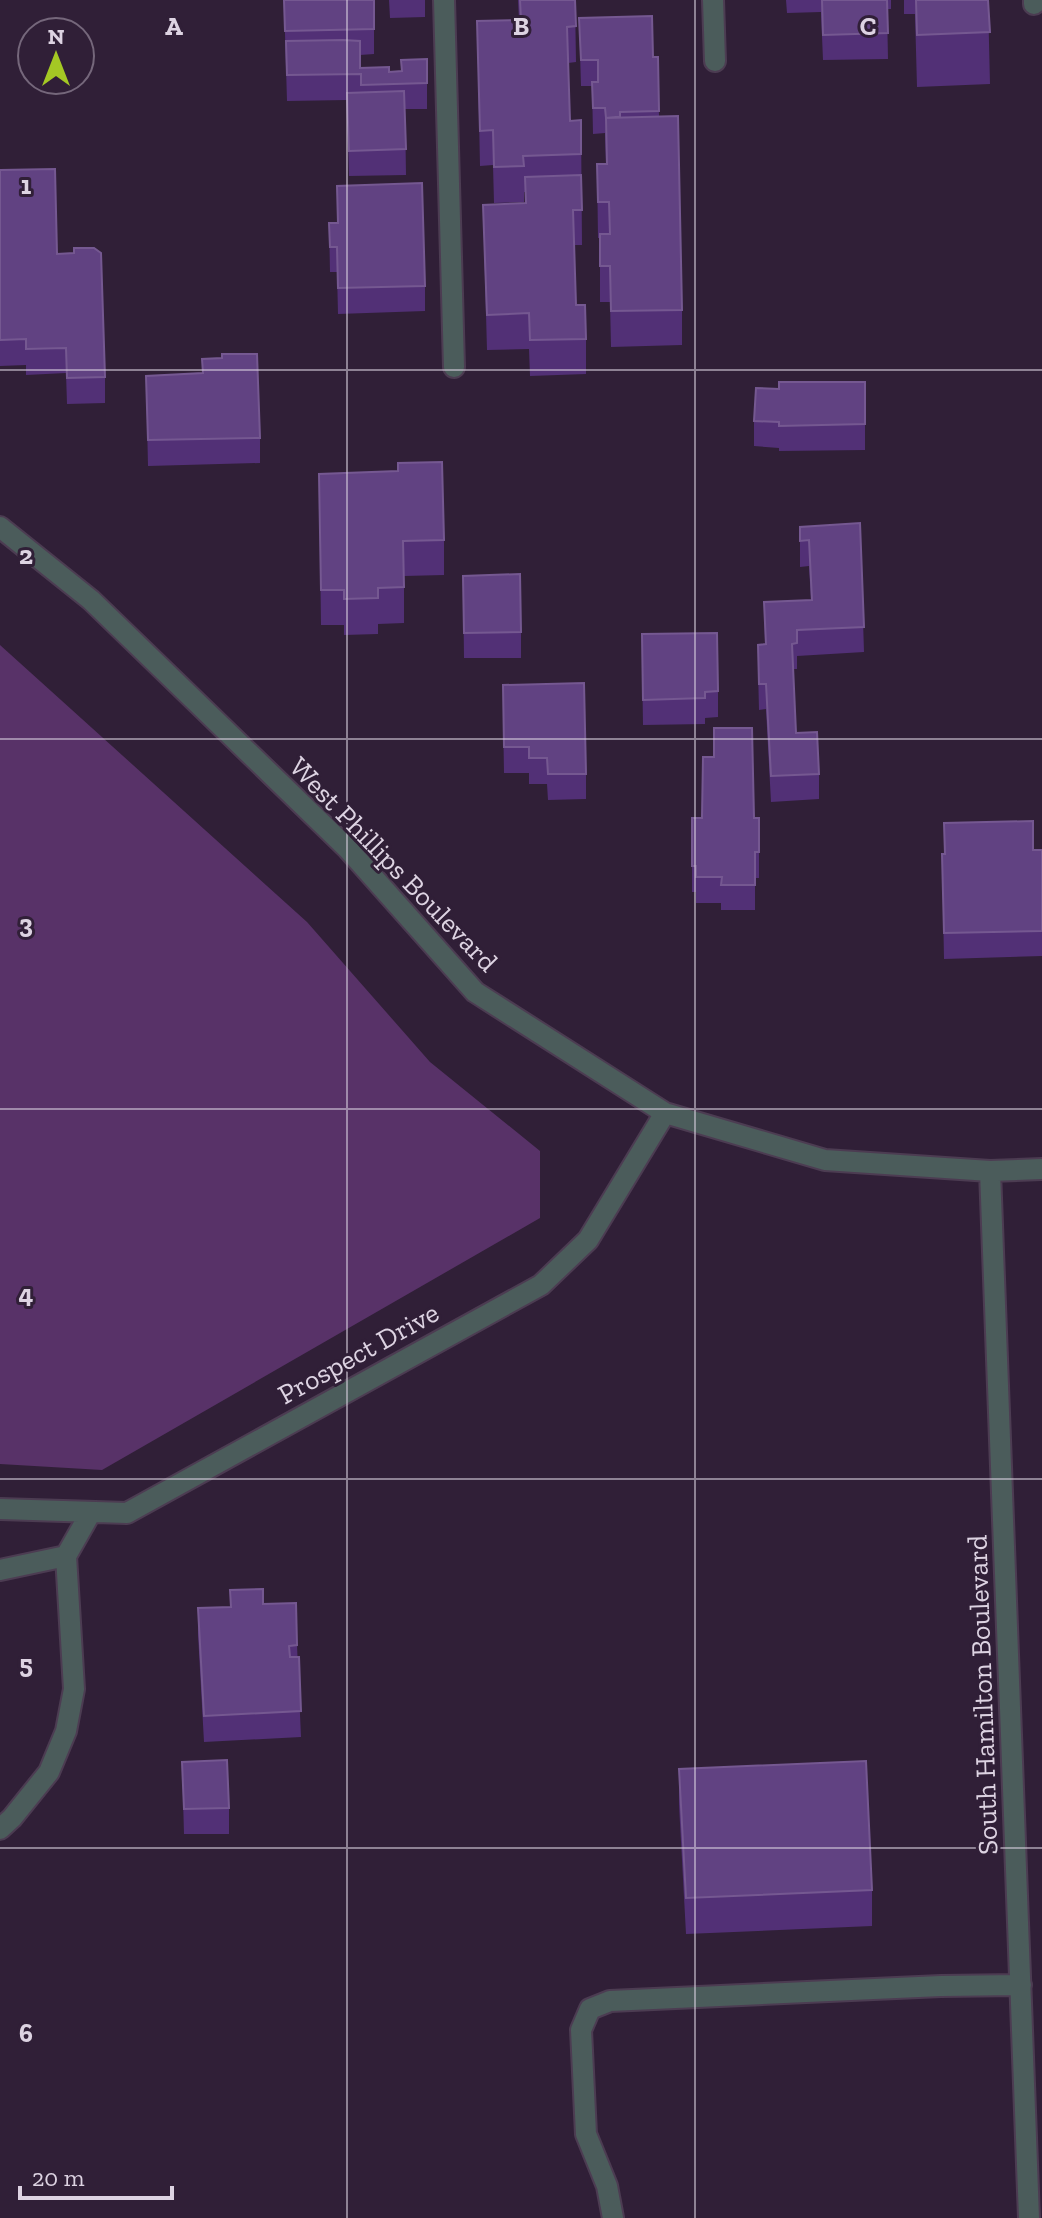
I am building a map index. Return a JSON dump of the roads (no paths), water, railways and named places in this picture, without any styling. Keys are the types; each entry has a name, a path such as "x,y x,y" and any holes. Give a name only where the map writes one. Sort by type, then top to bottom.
{"street":[{"path":"444,0 454,367"},
{"path":"713,0 715,61"},
{"name":"West Phillips Boulevard","path":"0,527 91,600 348,849 475,992 665,1113 825,1160 990,1171 1042,1169"},
{"name":"Prospect Drive","path":"0,1509 127,1513 541,1285 588,1240 665,1113"},
{"name":"South Hamilton Boulevard","path":"990,1171 1029,2218"},
{"path":"0,1829 49,1772 66,1731 74,1689 66,1556 91,1512"},
{"path":"0,1570 66,1556"},
{"path":"613,2218 607,2186 586,2134 581,2030 590,2009 610,2001 1021,1985"}]}
